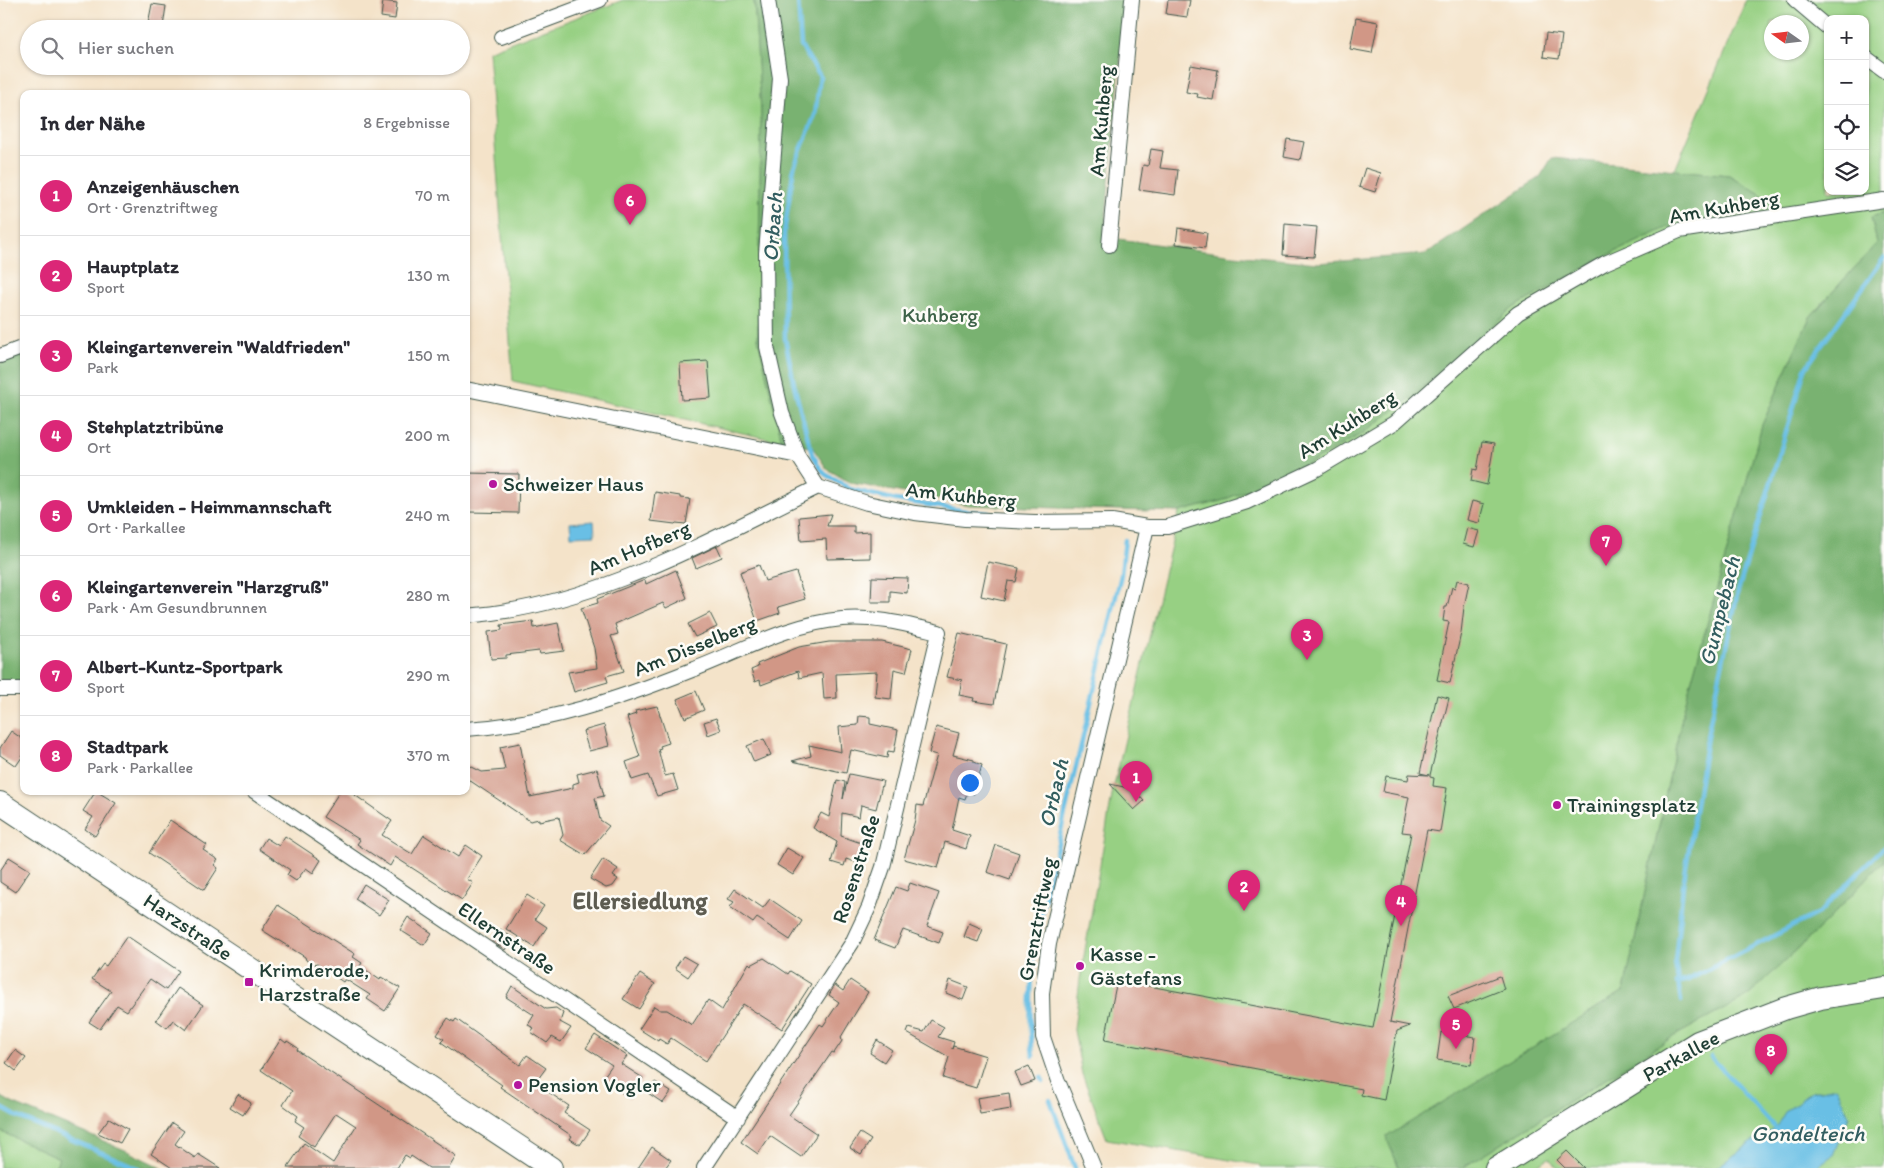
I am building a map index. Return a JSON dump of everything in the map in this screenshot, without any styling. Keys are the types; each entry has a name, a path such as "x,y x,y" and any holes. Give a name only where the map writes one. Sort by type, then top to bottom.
{"main road":[{"name":"Harzstraße","path":"0,803 551,1168"},
{"name":"Parkallee","path":"1496,1168 1698,1042 1786,1008 1822,998 1884,988"}],"street":[{"path":"501,37 600,0"},
{"path":"768,0 780,78 766,253 767,347 782,413 798,456 818,487"},
{"name":"Am Kuhberg","path":"1109,245 1132,0"},
{"path":"1795,0 1824,25"},
{"path":"1868,60 1884,71"},
{"name":"Am Kuhberg","path":"818,487 866,503 915,513 956,518 1035,522 1112,522 1147,528 1166,527 1247,502 1317,469 1394,423 1518,313 1605,263 1679,231 1884,200"},
{"path":"0,356 20,348"},
{"path":"470,390 798,456"},
{"name":"Am Hofberg","path":"470,616 537,606 622,579 673,558 818,487"},
{"name":"Grenztriftweg","path":"1094,1168 1058,1081 1043,1037 1042,993 1050,944 1147,528"},
{"name":"Am Disselberg","path":"470,729 528,722 618,699 694,670 781,632 812,625 843,619 873,620 905,624 940,632"},
{"name":"Rosenstraße","path":"704,1168 852,943 869,907 883,866 940,632"},
{"path":"0,689 20,689"},
{"name":"Ellernstraße","path":"262,795 738,1118"}],"green space":[{"path":"623,0 754,0 761,111 758,338 782,442 513,381 488,51"},
{"name":"Kuhberg","path":"754,0 1126,0 1104,237 1234,255 1318,263 1426,254 1540,177 1552,158 1729,175 1779,205 1736,215 1677,223 1602,258 1513,308 1412,397 1363,433 1304,466 1221,501 1179,512 968,505 851,483 827,469 813,448 782,442 758,338 761,111"},
{"path":"1746,0 1884,0 1884,213 1871,217 1877,243 1810,317 1762,425 1684,708 1624,991 1387,1137 1399,1168 1260,1168 1259,1165 1107,1139 1082,1074 1074,1030 1080,979 1113,790 1179,512 1221,501 1304,466 1363,433 1412,397 1513,308 1602,258 1677,223 1736,215 1778,205 1729,175 1675,170"},
{"path":"1884,213 1884,860 1830,918 1747,997 1676,1035 1462,1168 1399,1168 1386,1137 1624,991 1684,708 1762,425 1810,317 1877,243 1871,217"},
{"path":"20,356 20,682 0,682 0,363"},
{"path":"1884,860 1884,1168 1557,1168 1549,1158 1532,1168 1462,1168 1676,1035 1747,997 1830,918"},
{"path":"0,1096 12,1103 125,1150 162,1168 55,1168 59,1158 0,1131"},
{"path":"0,1131 59,1158 55,1168 0,1168"}],"water":[{"path":"594,521 595,535 571,536 570,523"},
{"name":"Gondelteich","path":"1836,1087 1849,1116 1833,1155 1815,1168 1716,1168 1758,1138 1775,1129 1785,1112 1811,1092"}],"building":[{"path":"1168,0 1190,0 1187,17 1166,14"},
{"path":"383,1 397,3 395,19 381,17"},
{"path":"152,4 166,6 164,20 149,20"},
{"path":"1356,18 1378,22 1372,53 1350,49"},
{"path":"1546,33 1562,35 1559,59 1543,57"},
{"path":"1191,65 1218,70 1213,100 1197,97 1198,94 1186,92"},
{"path":"1287,139 1304,142 1300,160 1284,157"},
{"path":"1151,149 1163,151 1160,168 1178,170 1175,195 1139,190 1143,165 1148,166"},
{"path":"1365,168 1381,173 1375,192 1359,187"},
{"path":"1285,224 1317,227 1314,257 1283,255"},
{"path":"1178,228 1207,233 1205,248 1176,244"},
{"path":"708,361 711,398 682,400 680,363"},
{"path":"1482,442 1494,444 1487,485 1471,481 1473,469 1477,470"},
{"name":"Schweizer Haus","path":"470,473 519,474 518,513 470,512"},
{"path":"655,492 690,499 686,524 651,521"},
{"path":"1472,501 1484,504 1479,523 1467,520"},
{"path":"831,514 827,526 854,526 854,533 870,532 870,558 827,559 826,539 801,541 799,517"},
{"path":"1467,528 1479,531 1474,547 1463,544"},
{"path":"717,546 722,557 696,568 692,558"},
{"path":"988,562 1019,568 1016,582 1008,581 1004,601 981,596"},
{"path":"759,565 765,581 796,572 805,599 778,607 780,613 757,621 740,572"},
{"path":"676,570 687,598 666,608 663,603 615,624 618,634 611,636 624,671 606,676 608,682 574,692 568,672 597,668 594,648 581,608 598,603 597,599 645,580 646,584"},
{"path":"872,577 908,578 907,593 890,591 890,602 871,602"},
{"path":"1457,580 1469,583 1450,683 1437,680 1449,622 1443,621 1445,607 1447,607 1452,587 1455,588"},
{"path":"710,613 717,627 695,637 688,624"},
{"path":"533,621 534,628 558,623 564,651 540,654 539,651 491,659 488,632 502,630 501,625"},
{"path":"959,633 1006,644 994,704 973,701 974,698 959,695 962,680 947,677"},
{"path":"829,642 882,642 912,649 906,672 894,669 891,699 875,697 877,672 836,674 837,698 824,699 822,673 799,678 798,671 761,685 760,680 755,682 751,670 758,667 757,664 799,647"},
{"path":"696,691 704,710 685,718 677,699"},
{"path":"1437,695 1449,698 1430,777 1434,778 1433,786 1447,788 1440,832 1427,830 1390,1022 1410,1026 1397,1031 1384,1100 1361,1095 1362,1089 1105,1040 1117,980 1373,1028 1411,833 1402,832 1409,797 1383,792 1386,776 1408,780 1409,774 1429,775 1420,773"},
{"path":"657,706 669,743 660,746 661,748 658,749 665,776 673,774 678,790 657,796 648,775 632,780 626,762 640,757 627,717 636,714 635,711"},
{"path":"859,716 870,717 870,724 898,730 894,752 888,751 887,758 851,750 846,773 792,761 811,756 809,745 841,752 839,727 858,725"},
{"path":"716,718 721,730 708,735 704,722"},
{"path":"604,725 609,746 589,751 583,731"},
{"path":"936,727 959,733 953,755 974,760 974,762 982,765 974,794 967,793 965,799 959,797 952,830 970,836 966,849 945,842 938,868 904,859 915,820 917,805 923,806 937,755 929,753"},
{"path":"11,731 20,737 20,760 16,766 0,755 0,748"},
{"path":"764,739 771,755 754,762 747,746"},
{"path":"520,743 530,797 573,788 573,784 579,782 577,774 597,769 604,796 595,798 600,820 609,826 585,855 560,840 563,835 559,817 530,821 470,781 470,766 482,772 505,770 500,747"},
{"path":"849,774 883,781 876,809 861,805 859,817 842,813 841,836 864,844 858,863 846,859 844,866 831,862 837,842 813,828 821,813 829,817 837,780 845,782 843,799"},
{"path":"1110,784 1133,789 1144,801 1134,810"},
{"path":"93,795 103,795 116,803 95,836 85,829 93,817 83,811"},
{"path":"337,795 355,795 392,821 382,835 412,854 424,835 458,857 466,845 482,856 467,879 473,883 462,900 395,857 390,866 357,844 360,840 323,817"},
{"path":"170,820 207,845 203,850 218,860 214,865 218,868 204,890 149,853"},
{"path":"285,836 321,860 313,873 306,868 296,881 287,875 290,870 259,849 266,838 279,846"},
{"path":"996,845 1019,853 1010,880 987,872"},
{"path":"787,848 804,858 793,875 777,865"},
{"path":"9,857 30,870 15,892 0,882 0,871"},
{"path":"603,859 618,869 613,876 618,879 613,886 606,888 590,879"},
{"path":"910,883 939,893 927,926 943,932 939,943 903,930 895,948 874,940 896,887 907,891"},
{"path":"364,884 389,900 379,915 355,899"},
{"path":"735,889 763,908 770,899 802,921 790,940 757,918 753,923 730,907 734,902 728,899"},
{"path":"527,895 544,906 535,919 547,927 534,947 506,929"},
{"path":"278,905 355,954 353,957 362,963 360,966 380,980 381,977 400,988 385,1011 367,999 370,995 345,979 343,982 317,964 313,965 305,957 262,930"},
{"path":"408,917 432,933 424,945 400,930"},
{"path":"969,923 983,929 978,942 964,937"},
{"path":"500,929 513,938 505,950 492,941"},
{"path":"127,936 179,971 166,990 150,979 127,1011 117,1005 100,1029 89,1022 111,991 92,979 103,964 106,966"},
{"path":"683,956 697,964 688,977 675,968"},
{"path":"764,958 788,974 790,971 811,984 782,1029 743,1004 706,1061 671,1038 667,1044 659,1039 658,1041 639,1029 654,1006 660,1010 667,1010 692,1025 708,1000 722,1010 749,963 751,965"},
{"path":"640,974 655,984 639,1009 623,999"},
{"path":"1500,976 1504,989 1454,1009 1448,996"},
{"path":"850,980 868,992 841,1037 842,1041 834,1053 832,1052 789,1115 817,1134 801,1157 770,1136 758,1154 741,1142 820,1024 823,1026 839,1002 829,995 835,985 843,991"},
{"path":"950,980 968,987 963,1000 946,993"},
{"path":"512,986 546,1009 556,1008 563,1013 560,1022 571,1028 561,1042 552,1037 547,1043 531,1032 534,1028 528,1025 534,1015 506,997"},
{"path":"178,988 203,1005 186,1030 173,1020 167,1028 156,1020"},
{"path":"448,1018 454,1022 456,1019 520,1065 527,1055 546,1068 535,1083 569,1106 564,1113 590,1130 580,1145 570,1139 572,1136 500,1087 502,1085 441,1042 444,1039 437,1035"},
{"path":"931,1020 944,1027 938,1037 954,1042 952,1049 953,1046 986,1056 976,1088 943,1078 949,1057 907,1033 909,1028 924,1032"},
{"path":"1441,1032 1475,1037 1471,1065 1437,1060"},
{"path":"595,1035 627,1056 621,1064 643,1078 630,1098 602,1079 612,1065 586,1048"},
{"path":"281,1039 298,1048 297,1050 301,1053 456,1156 449,1168 429,1168 411,1156 410,1158 405,1155 397,1168 287,1168 304,1143 333,1163 356,1126 336,1113 314,1147 298,1136 304,1127 295,1121 298,1116 283,1105 292,1091 261,1070"},
{"path":"877,1040 892,1050 884,1062 870,1053"},
{"path":"15,1050 26,1058 16,1071 6,1063"},
{"path":"1029,1066 1035,1081 1021,1086 1015,1072"},
{"path":"655,1082 671,1092 663,1103 648,1093"},
{"path":"1009,1093 1011,1109 980,1114 977,1098"},
{"path":"238,1094 251,1103 243,1115 230,1107"},
{"path":"109,1118 128,1129 120,1143 98,1133"},
{"path":"172,1123 184,1131 175,1144 195,1158 198,1154 220,1168 172,1168 151,1154"},
{"path":"860,1133 871,1140 861,1155 850,1148"},
{"path":"652,1147 671,1160 665,1168 638,1168"},
{"path":"1567,1151 1584,1168 1565,1168 1557,1160"}],"waterway":[{"name":"Orbach","path":"798,0 801,46 820,76 815,115 794,167 784,233 785,338 795,389 812,454 817,462"},
{"name":"Gumpebach","path":"1681,1001 1675,962 1683,886 1708,731 1738,591 1805,369 1884,258"},
{"name":"Orbach","path":"819,466 825,474 850,489 896,500 1000,514"},
{"name":"Orbach","path":"1033,1056 1031,996 1036,937 1121,575 1125,540"},
{"path":"1677,983 1688,980 1820,912 1884,847"},
{"name":"Gumpebach","path":"1711,1057 1779,1132"},
{"name":"Orbach","path":"1041,1077 1043,1081"},
{"name":"Orbach","path":"1050,1100 1075,1168"},
{"path":"0,1107 16,1116 138,1168"}],"place":[{"name":"Kleingartenverein \"Harzgruß\"","path":"630,225"},
{"name":"Schweizer Haus","path":"493,484"},
{"name":"Albert-Kuntz-Sportpark","path":"1606,566"},
{"name":"Kleingartenverein \"Waldfrieden\"","path":"1307,660"},
{"name":"Anzeigenhäuschen","path":"1136,802"},
{"name":"Trainingsplatz","path":"1557,805"},
{"name":"Hauptplatz","path":"1244,911"},
{"name":"Stehplatztribüne","path":"1401,926"},
{"name":"Kasse - Gästefans","path":"1080,966"},
{"name":"Krimderode, Harzstraße","path":"249,982"},
{"name":"Umkleiden - Heimmannschaft","path":"1456,1049"},
{"name":"Stadtpark","path":"1771,1075"},
{"name":"Pension Vogler","path":"518,1085"}],"district":[{"name":"Ellersiedlung","path":"640,901"}]}
